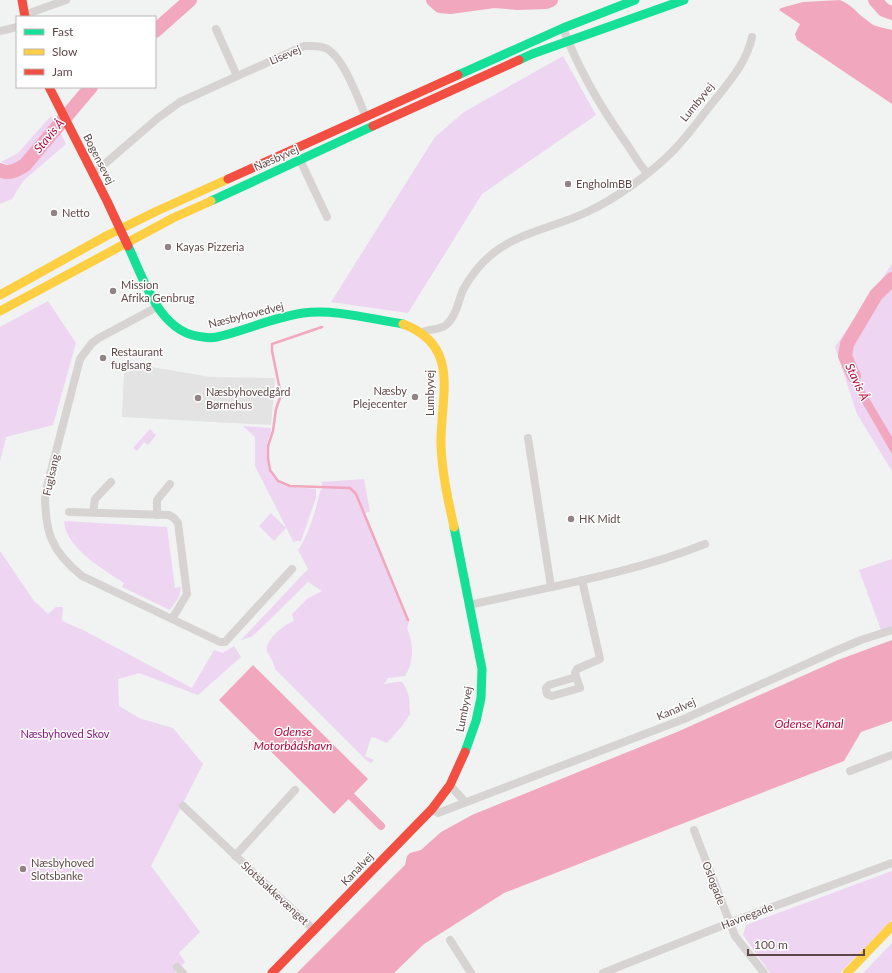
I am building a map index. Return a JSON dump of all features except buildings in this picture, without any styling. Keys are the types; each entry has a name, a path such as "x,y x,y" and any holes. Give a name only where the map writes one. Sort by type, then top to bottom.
{"street":[{"path":"22,0 24,16 66,0"},
{"name":"Næsbyvej","path":"0,295 120,229 157,211 563,28 635,0"},
{"name":"Næsbyvej","path":"0,311 173,218 532,54 684,0"},
{"path":"0,31 16,27"},
{"path":"563,28 589,83 609,119 647,173"},
{"path":"216,29 237,76"},
{"name":"Lumbyvej","path":"432,809 450,785 467,748 476,721 481,698 482,669 444,478 441,445 444,375 442,361 430,340 420,333 426,329 436,330 445,326 452,318 471,276 492,254 521,237 587,212 622,193 674,150 735,76 750,47 752,37"},
{"name":"Lisevej","path":"93,174 158,118 180,102 304,46 326,48 341,62 366,117"},
{"name":"Bogensevej","path":"49,88 127,243"},
{"path":"300,160 327,217"},
{"path":"127,243 128,233 182,200"},
{"path":"57,280 70,265 118,238 120,229"},
{"name":"Næsbyhovedvej","path":"127,243 157,307 166,320 177,329 187,334 208,338 219,337 300,314 317,312 329,312 404,324 420,333"},
{"name":"Fuglsang","path":"157,307 99,338 89,346 80,359 45,494 45,515 49,534 57,552 69,566 82,576 220,642 225,642 292,568"},
{"path":"528,438 551,587"},
{"path":"92,512 95,499 110,482"},
{"path":"157,514 157,500 170,484"},
{"path":"69,512 157,514 169,515 174,518 178,523 187,594 172,619"},
{"path":"469,605 626,570 669,558 705,544"},
{"path":"576,678 575,673 577,669 600,659 582,580"},
{"name":"Kanalvej","path":"272,973 432,809 438,813 684,719 835,651 861,640 892,630"},
{"path":"850,771 892,756"},
{"path":"450,785 466,802"},
{"name":"Slotsbakkevænget","path":"235,856 295,790"},
{"name":"Slotsbakkevænget","path":"183,806 314,930"},
{"name":"Oslogade","path":"694,830 735,936 764,973"},
{"name":"Havnegade","path":"603,973 729,923 892,863"},
{"path":"847,973 892,926"},
{"path":"450,940 471,973"}],"shaded area":[{"name":"Næsbyhovedgård Børnehus","path":"146,366 210,377 275,378 271,425 122,417 124,373"}],"green space":[{"path":"433,0 551,0 546,2 518,3 494,1 450,7 440,6"},
{"path":"563,56 596,115 482,194 408,313 331,302 435,137 464,112"},
{"path":"51,116 55,123 26,159 14,166 1,162 18,153"},
{"path":"59,130 66,144 23,181 12,199 0,204 0,176 12,177 22,172"},
{"path":"892,264 892,471 857,414 835,347"},
{"path":"48,301 76,343 53,425 6,437 0,462 0,327"},
{"path":"243,426 271,428 267,443 267,457 271,474 275,480 286,486 316,489 316,498 301,541 295,541 294,543 255,466 255,437"},
{"path":"150,429 156,435 148,445 144,442 137,451 133,448"},
{"path":"364,479 370,512 364,513 409,621 407,628 412,647 410,665 405,676 388,678 384,684 402,682 409,697 410,714 387,743 373,737 371,738 365,756 374,760 371,763 366,760 275,669 274,663 267,651 267,646 272,637 286,625 294,621 292,614 307,599 322,591 308,582 256,633 251,637 241,640 308,569 298,550 309,530 320,491 323,488 321,482"},
{"path":"271,513 286,528 274,541 259,526"},
{"path":"64,521 167,527 175,588 181,587 179,597 170,610 122,587 124,583 92,561 78,548 67,533"},
{"name":"Næsbyhoved Skov","path":"0,551 34,601 48,614 56,607 63,607 62,621 83,630 192,688 214,650 223,653 234,646 241,657 198,695 139,673 118,679 119,706 139,718 173,728 203,764 151,866 200,932 179,953 185,962 175,973 0,973"},
{"path":"892,559 892,626 881,630 859,570"},
{"path":"892,871 892,920 840,973 770,973 743,935 746,925"},
{"path":"892,943 892,973 863,973"}],"water":[{"path":"840,0 849,5 873,25 892,30 892,104 797,40 795,34 800,24 779,10 781,8 803,2"},
{"path":"842,359 851,359 863,388 892,437 892,454 852,385"},
{"name":"Odense Kanal","path":"892,640 892,721 861,732 844,761 504,893 424,944 394,973 297,973 405,865 407,856 410,853 421,850 441,832 472,815 677,732 838,660"},
{"name":"Odense Motorbådshavn","path":"253,665 368,779 334,814 219,700"}],"waterway":[{"name":"Stavis Å","path":"156,30 190,0"},
{"name":"Stavis Å","path":"433,0 440,6 450,7 494,1 518,3 546,2 551,0"},
{"name":"Stavis Å","path":"875,0 884,10 892,13"},
{"name":"Stavis Å","path":"0,170 10,172 25,165 90,88"},
{"name":"Stavis Å","path":"854,376 845,356 847,344 876,295 892,279"},
{"path":"322,327 272,344 272,351 281,395 276,409 273,431 268,446 270,470 278,481 290,486 350,488 356,494 408,620"},
{"path":"351,796 381,826"}],"traffic: fast":[{"path":"458,75 563,28 635,0"},
{"path":"519,60 684,0"},
{"path":"211,201 373,126"},
{"path":"128,246 147,289 155,303 164,316 175,326 188,334 212,338 282,317 315,312 340,313 403,324"},
{"path":"454,527 482,669 481,698 476,721 465,752"}],"traffic: slow":[{"path":"0,295 106,236 228,179"},
{"path":"0,311 173,218 211,201"},
{"path":"403,324 422,334 434,345 441,359 444,375 441,445 446,486 454,527"},
{"path":"847,973 892,926"}],"traffic: jam":[{"path":"22,0 25,16"},
{"path":"373,126 519,60"},
{"path":"228,179 458,75"},
{"path":"50,88 107,201 128,246"},
{"path":"272,973 432,809 450,785 465,752"}],"place":[{"name":"EngholmBB","path":"568,184"},
{"name":"Netto","path":"54,213"},
{"name":"Kayas Pizzeria","path":"168,247"},
{"name":"Mission Afrika Genbrug","path":"113,291"},
{"name":"Restaurant fuglsang","path":"103,358"},
{"name":"Næsby Plejecenter","path":"415,397"},
{"name":"Næsbyhovedgård Børnehus","path":"198,398"},
{"name":"HK Midt","path":"571,519"},
{"name":"Næsbyhoved Slotsbanke","path":"23,869"}]}
